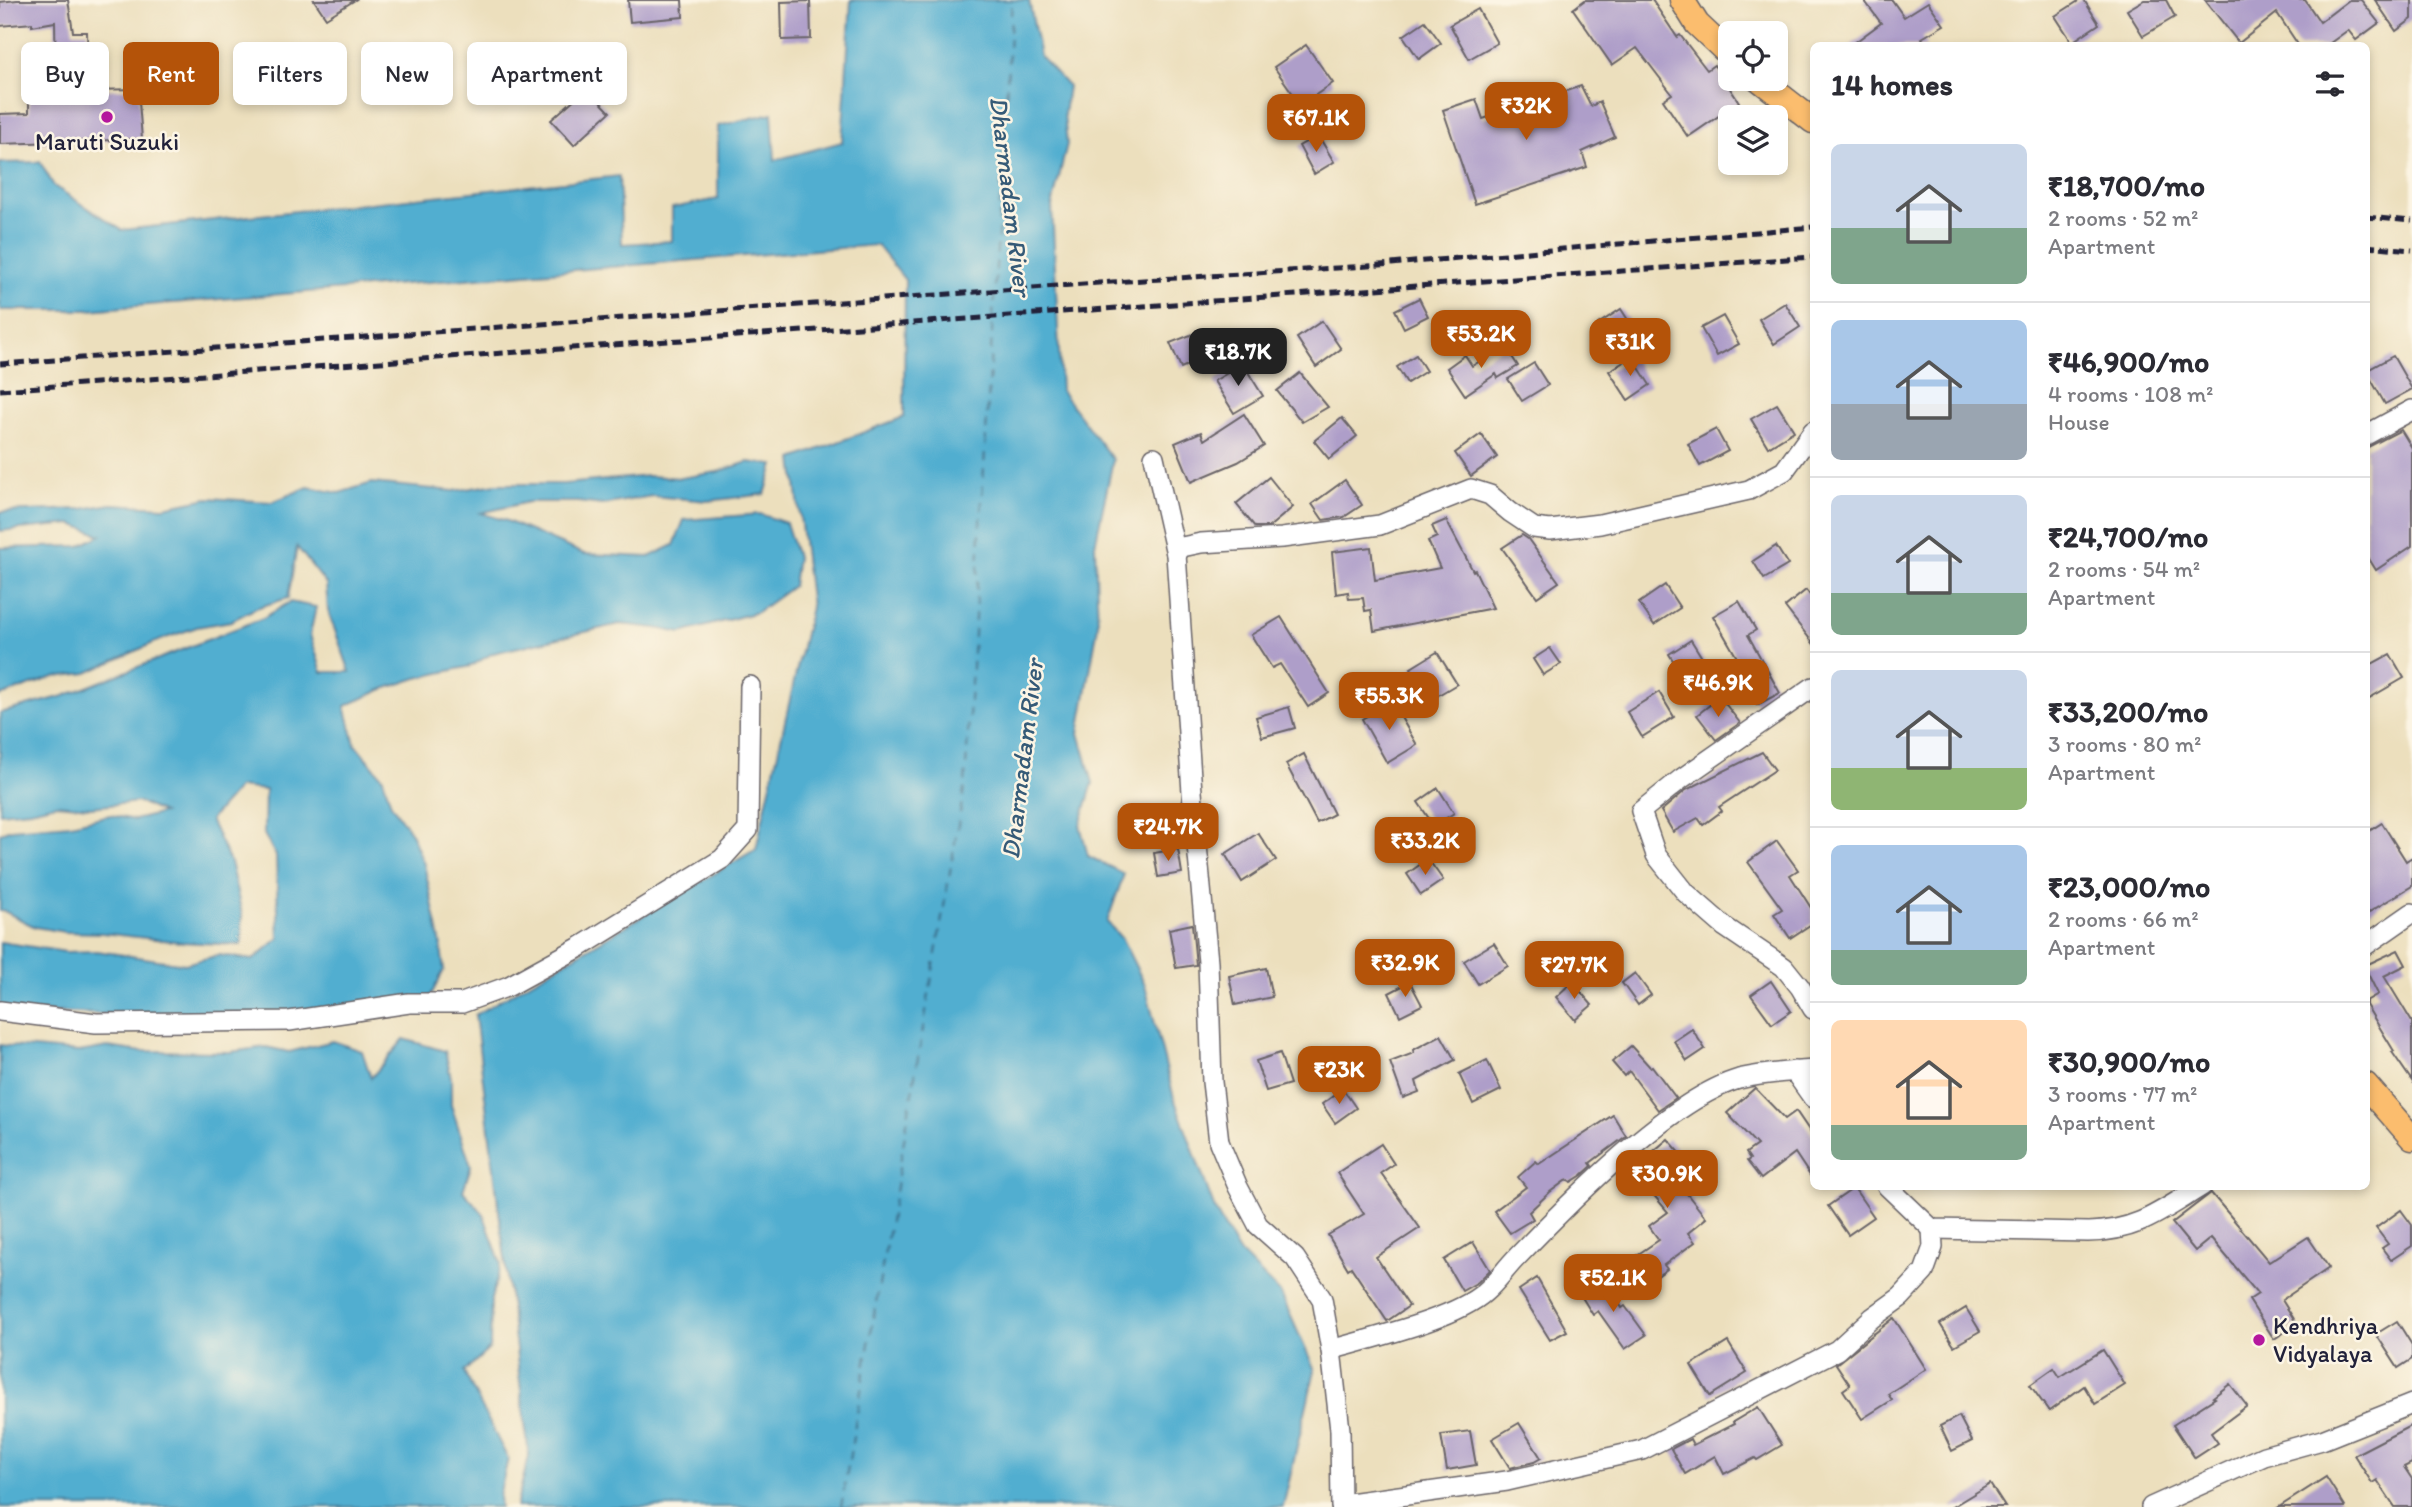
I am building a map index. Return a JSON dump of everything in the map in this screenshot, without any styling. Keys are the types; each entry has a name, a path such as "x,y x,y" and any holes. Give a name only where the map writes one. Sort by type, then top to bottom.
{"main road":[{"path":"1682,0 1697,24 1718,44"},
{"path":"1774,91 1810,119"},
{"path":"2370,1090 2412,1138"}],"street":[{"path":"2370,433 2412,410"},
{"path":"1176,554 1182,547 1201,543 1282,538 1380,525 1471,489 1490,495 1534,528 1550,530 1600,524 1749,489 1784,471 1810,434"},
{"path":"1154,457 1176,554 1192,792 1208,962 1212,1082 1219,1142 1258,1225 1295,1258 1322,1299 1340,1430 1341,1505 1507,1481 1642,1450 1837,1350 1872,1318 1901,1297 1924,1272 1933,1247 1932,1229"},
{"path":"0,1011 96,1023 289,1021 409,1003 463,1003 509,986 580,947 722,859 748,830 750,686"},
{"path":"1810,689 1681,779 1641,811 1656,855 1686,893 1725,927 1784,967 1810,1004"},
{"path":"2370,942 2412,913"},
{"path":"1331,1350 1415,1324 1467,1304 1484,1293 1516,1257 1601,1174 1690,1103 1739,1079 1804,1071 1810,1089"},
{"path":"1891,1190 1932,1229 2111,1232 2137,1225 2195,1190"},
{"path":"2151,1507 2264,1456 2322,1440 2412,1404"}],"water":[{"name":"Dharmadam River","path":"851,0 1029,0 1040,56 1068,86 1064,114 1067,144 1052,206 1061,391 1113,460 1095,545 1098,626 1079,733 1093,783 1080,825 1088,856 1124,874 1107,922 1122,939 1145,985 1174,1098 1216,1212 1238,1251 1281,1294 1315,1370 1283,1507 516,1507 529,1456 475,1015 756,849 811,607 793,459 904,417 905,280 877,245 88,310 0,310 0,163 40,162 54,186 122,230 619,176 622,244 672,241 672,208 718,199 718,126 772,113 775,160 842,142"},
{"path":"748,462 774,465 765,494 708,501 652,496 602,505 528,502 481,513 507,521 584,554 649,557 674,545 684,520 760,514 786,523 797,557 793,586 757,612 681,633 620,624 493,653 471,666 417,678 345,706 355,744 383,778 391,804 411,833 424,864 444,970 430,997 274,1021 0,1010 0,942 66,952 97,951 185,964 219,955 253,960 279,938 276,856 264,834 265,790 239,787 210,820 230,862 242,914 242,945 65,932 35,927 0,911 0,833 11,829 71,824 110,815 134,820 163,813 139,802 90,807 56,804 0,813 0,713 64,696 263,618 290,602 316,607 310,635 322,672 350,672 328,611 326,584 297,547 288,598 256,608 231,621 197,627 160,640 87,673 54,677 0,696 0,548 80,546 101,535 72,524 0,531 0,512 82,509 112,504 164,507 208,498 272,502 308,487 339,493 372,483 454,491 496,484 564,484 648,476 681,478 717,472"},
{"path":"404,1039 445,1051 451,1078 451,1105 471,1166 463,1191 483,1213 501,1264 491,1299 490,1348 464,1372 508,1459 499,1496 500,1507 0,1507 0,1045 79,1052 108,1047 135,1051 230,1052 266,1047 289,1052 333,1041 362,1051 371,1078"}],"building":[{"path":"68,0 73,32 87,32 87,42 55,42 55,22 32,26 32,23 0,26 0,2"},
{"path":"314,0 355,0 326,18"},
{"path":"628,0 682,0 683,17 630,22"},
{"path":"1585,0 1652,0 1677,37 1680,35 1707,70 1714,65 1718,71 1718,91 1732,91 1739,102 1735,105 1718,105 1718,116 1688,137 1663,100 1672,94 1637,48 1612,65 1573,9"},
{"path":"1864,0 1892,0 1904,17 1928,2 1944,25 1922,38 1924,42 1855,42 1881,23"},
{"path":"2084,0 2099,24 2072,42 2055,16"},
{"path":"2144,0 2166,0 2175,17 2143,36 2127,10"},
{"path":"2205,0 2305,0 2320,22 2349,0 2361,0 2379,23 2356,40 2348,30 2332,42 2296,42 2277,13 2238,42"},
{"path":"2375,0 2412,0 2412,19 2396,31"},
{"path":"810,1 811,39 782,40 781,2"},
{"path":"1478,9 1497,43 1469,59 1450,25"},
{"path":"1425,21 1441,43 1419,59 1403,36"},
{"path":"1306,45 1333,83 1301,105 1274,67"},
{"path":"1581,86 1591,106 1600,102 1615,137 1582,152 1587,167 1475,204 1443,110 1476,99 1483,119"},
{"path":"123,89 123,105 139,105 142,139 0,144 0,114 29,113 29,105 109,105 109,90"},
{"path":"568,105 603,105 610,112 574,145 551,120"},
{"path":"1318,135 1334,162 1314,174 1299,146"},
{"path":"1419,298 1428,316 1404,328 1395,310"},
{"path":"1785,303 1800,327 1774,344 1759,319"},
{"path":"1621,309 1637,334 1613,349 1598,324"},
{"path":"1723,316 1739,344 1717,356 1701,328"},
{"path":"1322,321 1341,349 1316,367 1297,338"},
{"path":"1193,334 1203,358 1181,368 1170,343"},
{"path":"1505,346 1518,366 1498,378 1496,374 1465,395 1447,368 1465,355 1472,366"},
{"path":"1416,355 1426,371 1407,383 1397,367"},
{"path":"2393,356 2412,389 2385,404 2370,378 2370,369"},
{"path":"1632,357 1650,385 1628,400 1609,371"},
{"path":"1534,363 1548,385 1522,401 1508,379"},
{"path":"1243,364 1263,396 1234,413 1214,381"},
{"path":"1300,373 1328,407 1302,422 1277,391"},
{"path":"1777,404 1794,431 1768,447 1751,419"},
{"path":"1244,414 1264,446 1238,462 1191,482 1175,443 1201,432 1204,440"},
{"path":"1342,418 1357,436 1329,459 1314,441"},
{"path":"1716,429 1728,451 1700,466 1688,444"},
{"path":"2401,430 2412,448 2412,546 2376,570 2370,560 2370,446"},
{"path":"1481,434 1497,457 1471,476 1455,453"},
{"path":"1269,477 1293,507 1269,527 1255,527 1236,504"},
{"path":"1345,480 1362,505 1344,517 1323,520 1312,504"},
{"path":"1446,520 1493,608 1374,631 1371,610 1365,611 1363,598 1349,599 1348,592 1336,594 1332,552 1371,547 1375,580 1440,568 1428,541 1437,537 1432,526"},
{"path":"1522,535 1528,539 1559,582 1537,597 1502,548"},
{"path":"1776,546 1788,565 1764,579 1753,561"},
{"path":"1665,585 1680,608 1654,625 1639,603"},
{"path":"1806,590 1810,595 1810,639 1785,607"},
{"path":"1739,601 1756,630 1748,635 1780,693 1757,705 1738,671 1743,668 1713,616"},
{"path":"1281,617 1329,693 1308,707 1280,664 1272,668 1251,635"},
{"path":"1691,640 1706,664 1684,678 1669,654"},
{"path":"1550,648 1561,664 1543,675 1533,659"},
{"path":"1437,652 1457,684 1430,700 1411,668"},
{"path":"2390,654 2404,678 2370,698 2370,665"},
{"path":"1659,692 1674,717 1642,737 1627,712"},
{"path":"1720,697 1740,723 1716,740 1697,715"},
{"path":"1392,702 1417,745 1387,763 1362,719"},
{"path":"1289,707 1295,728 1262,737 1256,717"},
{"path":"1762,752 1775,770 1719,807 1722,811 1703,825 1698,818 1673,832 1661,811 1686,790"},
{"path":"1304,754 1334,814 1317,823 1286,764"},
{"path":"1438,788 1454,813 1434,826 1418,802"},
{"path":"2382,823 2406,861 2412,857 2412,886 2370,912 2370,830"},
{"path":"1258,833 1276,860 1242,882 1225,854"},
{"path":"1777,841 1798,870 1790,875 1810,906 1810,925 1790,938 1774,914 1782,909 1748,862"},
{"path":"1178,849 1182,873 1158,877 1154,853"},
{"path":"1428,859 1443,880 1421,895 1407,874"},
{"path":"1192,924 1196,965 1176,968 1169,929"},
{"path":"1494,943 1508,966 1478,984 1464,961"},
{"path":"2398,950 2406,965 2384,976 2412,1022 2412,1081 2392,1052 2394,1051 2370,1012 2370,999 2378,994 2370,978 2370,963"},
{"path":"1266,968 1272,997 1235,1005 1229,976"},
{"path":"1635,973 1651,995 1638,1005 1622,983"},
{"path":"1771,981 1791,1011 1772,1024 1751,995"},
{"path":"1410,982 1422,1005 1400,1016 1389,993"},
{"path":"1572,982 1592,1005 1575,1020 1556,997"},
{"path":"1692,1029 1705,1049 1687,1061 1674,1041"},
{"path":"1441,1035 1455,1060 1416,1081 1419,1092 1403,1098 1390,1062 1414,1053 1413,1050"},
{"path":"1631,1046 1650,1067 1652,1066 1676,1098 1658,1110 1629,1071 1624,1076 1612,1062"},
{"path":"1280,1053 1290,1084 1266,1091 1256,1061"},
{"path":"1487,1060 1501,1090 1473,1104 1459,1074"},
{"path":"1755,1088 1785,1119 1796,1111 1810,1132 1810,1176 1795,1153 1761,1179 1747,1161 1750,1159 1746,1153 1757,1145 1727,1113"},
{"path":"1343,1089 1356,1108 1335,1123 1322,1104"},
{"path":"1613,1115 1626,1136 1590,1163 1592,1166 1582,1175 1571,1182 1565,1181 1550,1192 1529,1212 1533,1219 1510,1233 1494,1211 1526,1187 1518,1177 1536,1161 1539,1164"},
{"path":"1668,1139 1696,1171 1680,1185 1706,1218 1688,1233 1695,1242 1664,1265 1667,1269 1645,1285 1628,1261 1659,1240 1649,1226 1668,1212 1635,1173 1635,1167"},
{"path":"1381,1144 1394,1164 1381,1173 1420,1228 1376,1257 1409,1306 1387,1321 1351,1267 1348,1269 1328,1235 1364,1214 1337,1173"},
{"path":"1851,1190 1855,1190 1874,1217 1848,1235 1828,1206"},
{"path":"2211,1193 2269,1262 2308,1237 2329,1268 2282,1300 2297,1324 2274,1339 2249,1300 2258,1294 2211,1238 2195,1251 2172,1223"},
{"path":"2401,1210 2412,1225 2412,1246 2391,1260 2382,1248 2388,1244 2376,1228"},
{"path":"1473,1242 1490,1270 1478,1282 1462,1291 1444,1260"},
{"path":"1537,1278 1567,1331 1550,1340 1519,1290"},
{"path":"1604,1279 1622,1308 1625,1306 1646,1335 1625,1349 1598,1311 1593,1315 1580,1294"},
{"path":"1966,1308 1980,1331 1954,1346 1940,1324"},
{"path":"1894,1318 1926,1369 1888,1394 1892,1400 1862,1419 1843,1390 1850,1385 1836,1364"},
{"path":"2397,1321 2412,1345 2412,1359 2398,1368 2376,1334"},
{"path":"1728,1342 1747,1373 1710,1396 1691,1365"},
{"path":"2103,1350 2125,1385 2095,1404 2084,1386 2049,1411 2030,1385 2054,1368 2060,1377"},
{"path":"2230,1384 2247,1406 2211,1433 2218,1443 2195,1458 2173,1425 2215,1398 2213,1397"},
{"path":"1758,1407 1782,1445 1757,1460 1755,1458 1724,1474 1715,1456 1685,1474 1671,1449 1690,1439 1693,1445 1734,1424 1733,1422"},
{"path":"1959,1416 1972,1441 1952,1451 1940,1426"},
{"path":"1519,1423 1541,1458 1510,1468 1492,1439"},
{"path":"2412,1425 2412,1463 2404,1467 2412,1479 2412,1507 2395,1507 2377,1480 2372,1483 2354,1455"},
{"path":"1470,1431 1476,1465 1447,1470 1441,1435"},
{"path":"2326,1477 2345,1507 2279,1507"},
{"path":"1990,1484 2005,1507 1952,1507"}],"ferry route":[{"path":"841,1507 965,784 1012,0"}],"railway":[{"path":"2370,217 2412,221"},
{"path":"0,364 1112,282 1368,266 1810,227"},
{"path":"2370,246 2412,250"},
{"path":"0,390 1810,257"}],"place":[{"name":"Maruti Suzuki","path":"107,117"},
{"name":"Kendhriya Vidyalaya","path":"2259,1340"}]}
